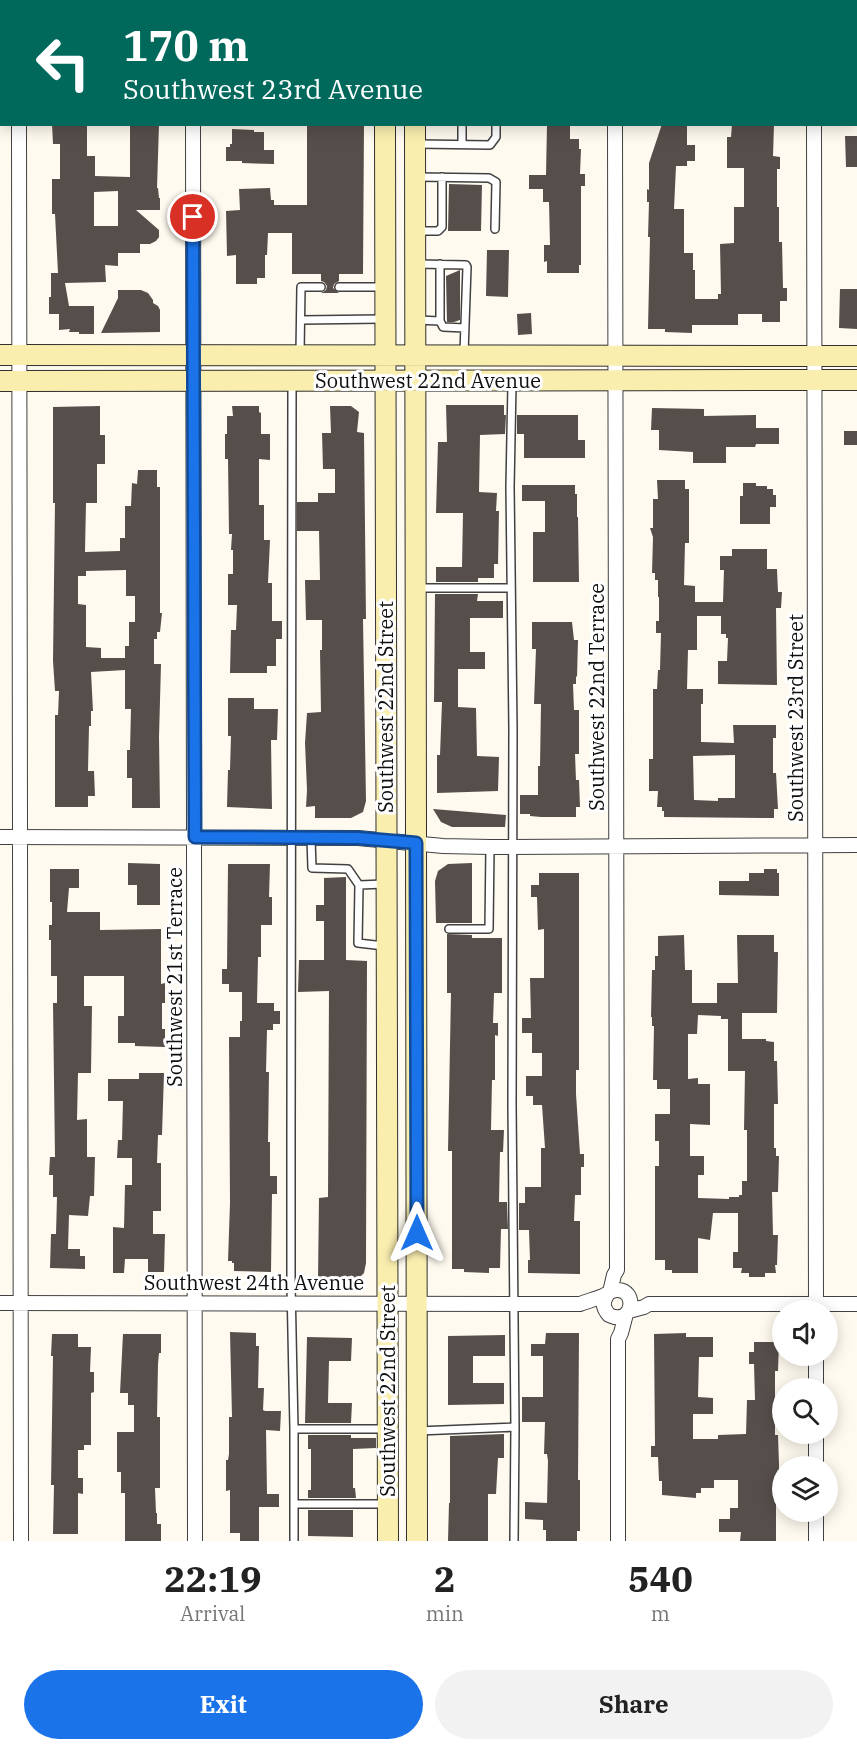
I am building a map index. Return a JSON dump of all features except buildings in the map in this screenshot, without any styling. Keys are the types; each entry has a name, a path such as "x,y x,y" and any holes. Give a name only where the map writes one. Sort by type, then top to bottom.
{"main road":[{"name":"Southwest 22nd Street","path":"385,126 388,1541"},
{"name":"Southwest 22nd Street","path":"415,134 417,1541"},
{"name":"Southwest 22nd Avenue","path":"9,355 857,356"},
{"name":"Southwest 22nd Avenue","path":"10,381 857,380"}],"street":[{"path":"19,126 9,355 20,837 21,1541"},
{"name":"Southwest 21st Terrace","path":"193,126 195,1541"},
{"name":"Southwest 22nd Terrace","path":"615,126 617,1270 603,1303 618,1339"},
{"name":"Southwest 23rd Street","path":"814,126 816,1300"},
{"path":"0,837 358,838 443,846 490,847 857,845"},
{"name":"Southwest 22nd Terrace","path":"617,1270 621,1276 627,1304 618,1339 618,1541"},
{"path":"608,1293 619,1290 627,1304"},
{"name":"Southwest 24th Avenue","path":"580,1304 608,1293"},
{"path":"608,1314 618,1318 627,1304 644,1301 649,1304 772,1306"},
{"name":"Southwest 24th Avenue","path":"0,1303 580,1304 608,1314"},
{"path":"838,1305 857,1304"},
{"path":"816,1522 816,1541"}],"lane":[{"path":"462,126 462,144"},
{"path":"415,134 462,144 490,145 496,137 496,126"},
{"path":"414,177 489,178 496,182 495,229"},
{"path":"415,231 438,231 442,227 442,177"},
{"path":"414,264 465,265 467,267 464,356"},
{"path":"440,264 440,321 443,327 465,328"},
{"path":"300,356 301,287 321,287"},
{"path":"339,287 385,287"},
{"path":"301,320 385,319"},
{"path":"414,320 440,321"},
{"path":"292,381 294,1541"},
{"path":"512,381 510,487 514,1541"},
{"path":"415,588 511,588"},
{"path":"311,838 312,868 348,869 359,885 358,943 386,946"},
{"path":"449,929 489,929 490,847"},
{"path":"359,885 386,884"},
{"path":"417,1431 515,1426"},
{"path":"294,1429 388,1429"},
{"path":"294,1504 388,1504"}],"route":[{"path":"193,217 195,837 358,838 416,843 417,1233"}]}
